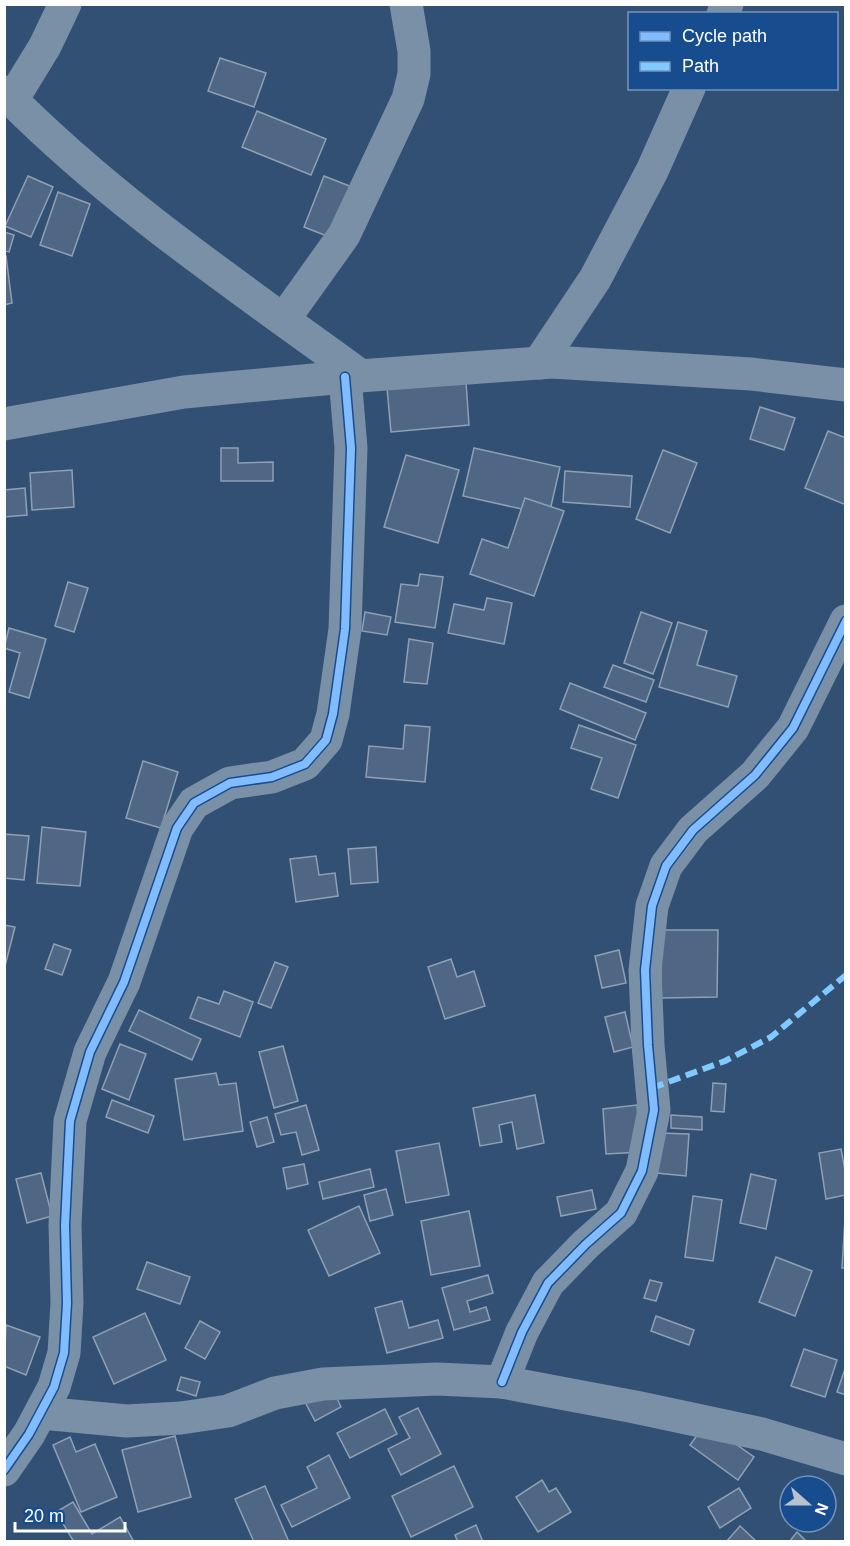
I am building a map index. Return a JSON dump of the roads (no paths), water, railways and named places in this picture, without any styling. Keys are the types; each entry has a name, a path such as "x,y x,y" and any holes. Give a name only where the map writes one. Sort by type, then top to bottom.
{"street":[{"path":"65,4 45,46 8,96 45,132 151,221 284,319 353,376"},
{"path":"284,319 344,235 408,99 414,74 414,51 406,4"},
{"path":"539,363 595,279 652,171 688,90"},
{"path":"4,424 184,392 353,376 552,362 751,374 846,385"},
{"path":"4,1470 29,1434 54,1387 64,1353 67,1303 65,1226 70,1121 90,1052 124,982 177,828 194,803 230,783 272,777 305,764 326,740 333,714 345,629 353,376"},
{"path":"502,1382 522,1332 548,1283 586,1244 621,1213 642,1171 654,1110 648,1045 645,970 652,906 666,866 693,830 755,775 793,728 846,621"},
{"path":"40,1413 127,1421 181,1418 228,1411 275,1393 323,1384 437,1379 502,1382 762,1434 846,1459"}]}
